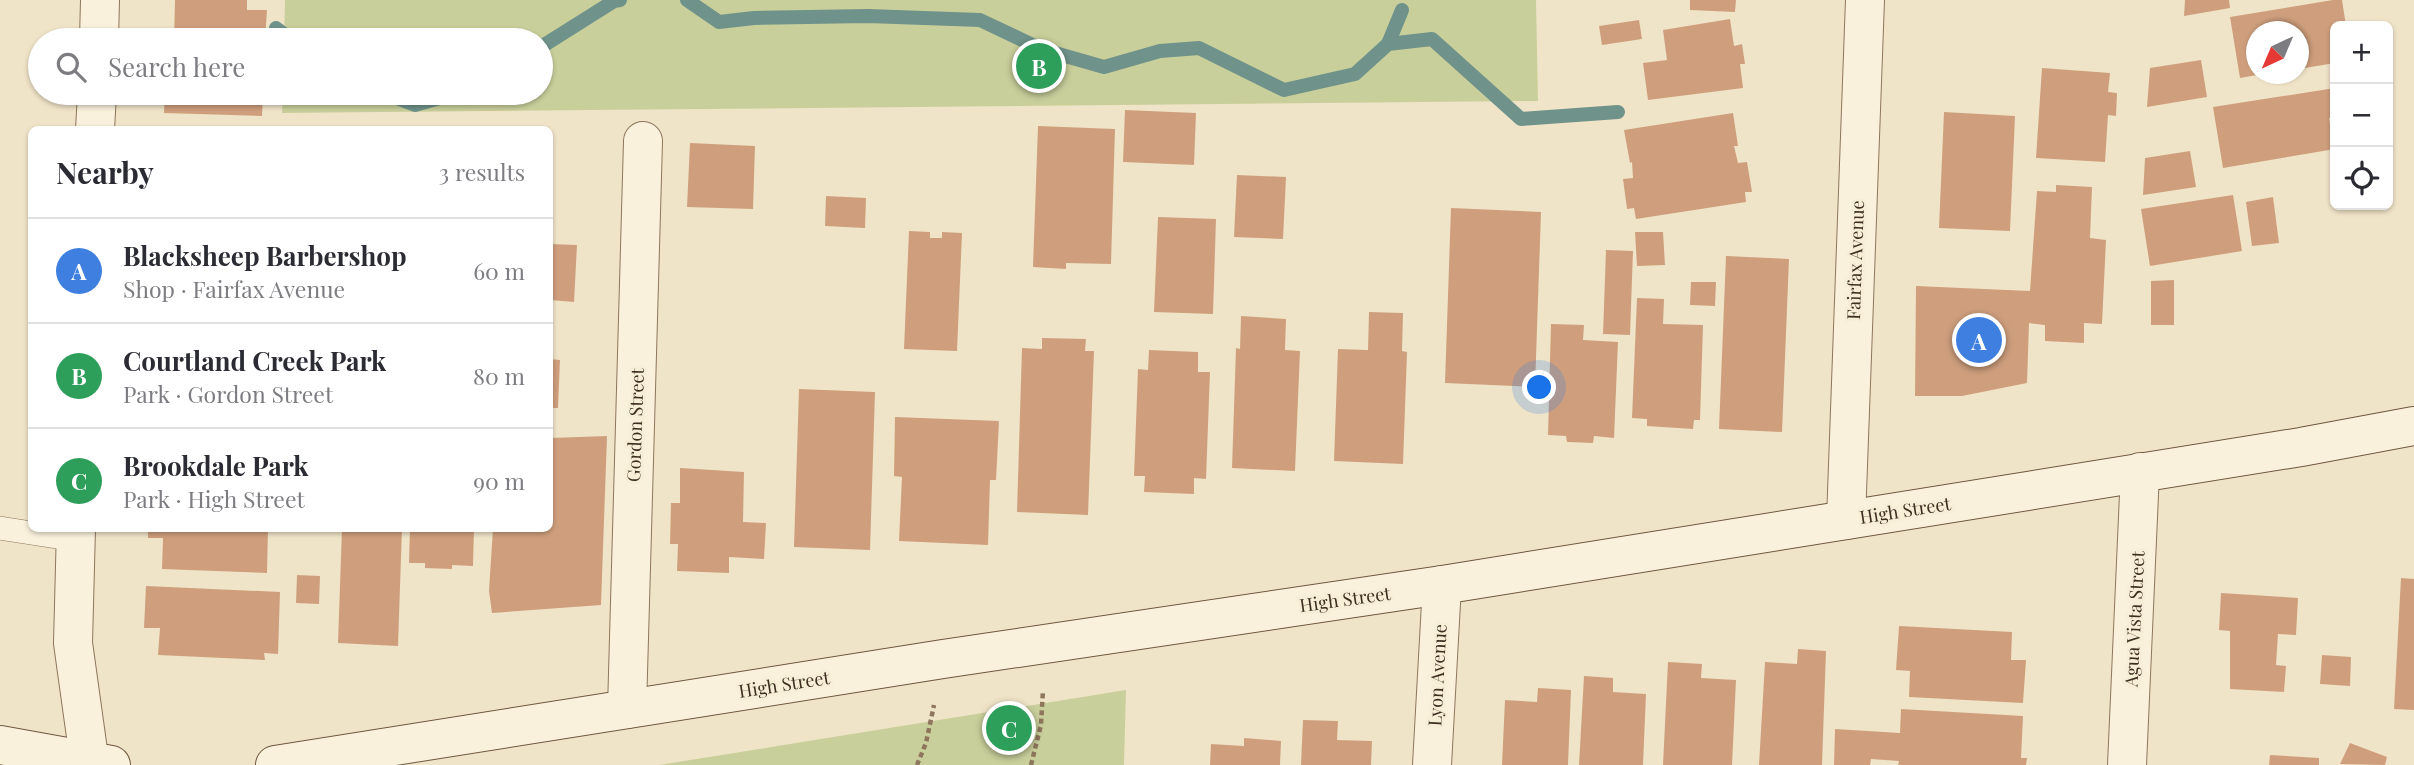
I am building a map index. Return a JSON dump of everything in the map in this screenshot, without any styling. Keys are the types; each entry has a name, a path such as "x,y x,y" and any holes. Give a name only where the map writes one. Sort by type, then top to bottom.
{"main road":[{"path":"99,28 100,0"},
{"name":"Fairfax Avenue","path":"1846,520 1865,0"},
{"path":"95,126 96,105"},
{"name":"Gordon Street","path":"627,709 643,141"},
{"name":"High Street","path":"275,765 943,659 1442,585 2414,426"},
{"name":"Agua Vista Street","path":"2127,765 2140,472"},
{"path":"0,745 97,764 73,643 76,534"},
{"name":"Lyon Avenue","path":"1432,765 1442,585"}],"lane":[{"path":"0,528 28,530"},
{"path":"51,532 76,534"}],"path":[{"path":"1031,765 1041,725 1047,644"},
{"path":"917,765 926,743 943,659"}],"green space":[{"path":"285,0 1536,0 1538,101 282,113 282,105 553,105 553,28 284,28"},
{"path":"1126,690 1124,765 659,765"}],"building":[{"path":"175,0 247,0 247,10 267,10 266,28 174,28"},
{"path":"1690,0 1736,0 1735,12 1690,10"},
{"path":"2185,0 2229,0 2230,8 2184,16"},
{"path":"2342,0 2345,21 2330,21 2330,64 2309,67 2309,21 2246,21 2246,77 2240,78 2230,17"},
{"path":"1730,19 1734,46 1742,44 1745,64 1740,64 1743,88 1648,100 1643,63 1667,60 1663,30"},
{"path":"1639,20 1642,39 1602,45 1599,26"},
{"path":"2201,60 2207,97 2147,107 2150,68"},
{"path":"2042,68 2110,73 2108,92 2117,93 2116,116 2108,115 2105,162 2036,158"},
{"path":"2330,89 2330,150 2223,168 2213,107"},
{"path":"164,105 262,105 262,116 164,113"},
{"path":"1125,110 1196,113 1194,165 1123,162"},
{"path":"1944,112 2015,116 2010,231 1939,228"},
{"path":"1733,113 1738,146 1734,146 1738,163 1747,162 1752,192 1745,192 1746,202 1636,219 1634,208 1627,209 1623,179 1633,178 1624,130"},
{"path":"1038,126 1115,129 1111,264 1066,263 1066,269 1033,267"},
{"path":"690,143 755,146 753,209 687,207"},
{"path":"2190,151 2196,187 2143,195 2145,158"},
{"path":"1237,175 1286,177 1283,239 1234,237"},
{"path":"2056,185 2092,187 2090,238 2106,240 2102,324 2084,323 2084,343 2045,341 2045,325 2029,323 2027,383 1962,396 1915,396 1916,286 2030,291 2037,191 2056,192"},
{"path":"2233,195 2242,251 2150,266 2141,209"},
{"path":"826,196 866,198 865,228 825,226"},
{"path":"2273,197 2279,243 2252,246 2246,202"},
{"path":"1451,208 1541,212 1535,387 1445,383"},
{"path":"1158,217 1216,219 1213,314 1154,312"},
{"path":"909,231 930,232 930,238 942,238 942,232 962,233 957,351 904,349"},
{"path":"1635,232 1663,232 1665,265 1637,266"},
{"path":"553,244 577,245 574,302 553,300"},
{"path":"1606,250 1633,251 1630,335 1603,334"},
{"path":"1726,256 1789,259 1782,432 1719,429"},
{"path":"2174,280 2174,325 2151,325 2151,281"},
{"path":"1691,282 1716,282 1715,306 1690,305"},
{"path":"1637,298 1664,299 1663,324 1703,325 1700,420 1694,420 1693,429 1647,426 1647,419 1632,418"},
{"path":"1369,312 1403,313 1402,351 1407,352 1403,464 1334,461 1338,349 1368,350"},
{"path":"1241,316 1286,319 1285,350 1300,351 1295,471 1232,468 1236,348 1240,349"},
{"path":"1551,324 1584,325 1583,340 1618,342 1614,438 1594,436 1593,443 1567,442 1566,436 1548,435"},
{"path":"1042,338 1086,339 1085,351 1094,351 1088,515 1017,512 1022,348 1042,349"},
{"path":"1149,350 1198,352 1198,372 1210,372 1206,479 1194,478 1194,494 1144,492 1145,476 1134,476 1138,369 1148,370"},
{"path":"553,359 560,360 558,408 553,408"},
{"path":"799,389 875,392 870,550 794,547"},
{"path":"895,417 999,421 996,480 990,480 988,545 899,541 902,477 894,476"},
{"path":"607,436 601,605 492,613 489,591 493,532 553,532 553,438"},
{"path":"680,468 744,472 743,522 766,523 764,559 729,557 729,573 677,571 678,544 670,544 671,503 680,503"},
{"path":"148,532 268,532 267,573 162,569 163,538 148,538"},
{"path":"342,532 402,532 398,646 338,643"},
{"path":"410,532 474,532 473,566 452,565 452,569 425,568 425,563 409,563"},
{"path":"297,575 320,576 319,604 296,603"},
{"path":"2401,578 2414,579 2414,710 2394,709"},
{"path":"146,586 280,592 278,654 264,653 265,660 158,655 160,628 144,628"},
{"path":"2221,593 2298,598 2296,635 2278,634 2276,665 2286,666 2284,692 2230,689 2230,631 2219,630"},
{"path":"1899,626 2012,632 2011,660 2026,660 2023,703 1909,697 1910,671 1896,670"},
{"path":"1798,649 1826,651 1822,765 1759,765 1765,662 1797,664"},
{"path":"2322,655 2351,657 2350,686 2320,684"},
{"path":"1668,662 1702,664 1701,678 1736,680 1732,765 1663,765"},
{"path":"1584,676 1613,678 1613,692 1646,694 1643,765 1579,765"},
{"path":"1538,688 1571,690 1568,765 1502,765 1505,700 1537,702"},
{"path":"1901,709 2023,716 2021,758 2027,758 2026,765 1898,765 1899,761 1871,759 1870,765 1834,765 1835,729 1900,733"},
{"path":"1303,720 1338,721 1337,740 1372,741 1371,765 1301,765"},
{"path":"1244,738 1281,741 1280,765 1210,765 1211,744 1244,746"},
{"path":"2350,743 2387,757 2385,765 2340,764"},
{"path":"2270,755 2319,758 2319,765 2269,765"}],"waterway":[{"path":"553,39 614,1 620,0"},
{"path":"687,0 719,22 754,18 868,16 980,20 1041,49 1104,67 1160,51 1199,48 1284,90 1355,74 1388,44 1432,39 1521,119 1618,112"},
{"path":"1388,44 1402,10"}],"place":[{"name":"Courtland Creek Park","path":"1039,66"},
{"name":"Blacksheep Barbershop","path":"1979,340"},
{"name":"Brookdale Park","path":"1009,728"}]}
